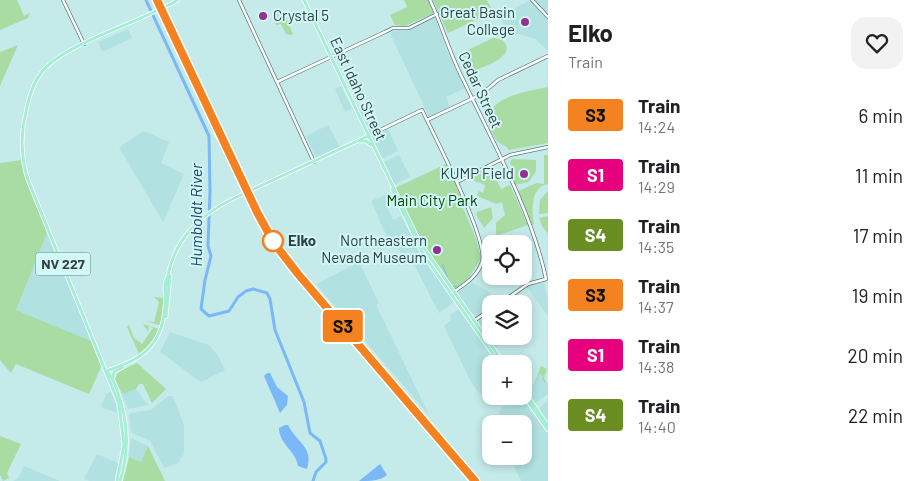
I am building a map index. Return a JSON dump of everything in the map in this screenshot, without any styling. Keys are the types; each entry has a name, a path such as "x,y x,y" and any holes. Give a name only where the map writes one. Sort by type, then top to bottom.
{"main road":[{"name":"NV 227","path":"118,481 123,457 123,425 119,404 25,170 22,151 24,121 32,88 40,74 53,60 178,0"},
{"name":"East Idaho Street","path":"304,0 417,244 465,309 496,355"},
{"path":"116,388 114,374 148,352 162,332 167,314 173,262 182,241 196,222 220,205 368,136"},
{"path":"356,142 366,141 373,148"},
{"path":"107,372 134,360 152,345 162,328 168,279 177,248 196,222"},
{"name":"East Idaho Street","path":"452,293 456,302 473,322"},
{"path":"456,302 465,309"},
{"path":"107,372 125,366"},
{"name":"NV 227","path":"107,372 112,376 116,388 124,414 127,437 126,456 118,481"},
{"path":"532,403 548,426"},
{"path":"530,405 548,430"}],"street":[{"path":"63,0 84,44"},
{"path":"238,0 314,162"},
{"name":"Cedar Street","path":"430,0 451,54 501,160 537,244 546,279 528,284 512,295"},
{"path":"532,0 548,16"},
{"path":"277,82 393,28 409,28 437,14"},
{"path":"427,120 482,94 498,80 548,56"},
{"path":"368,136 422,110 457,182 478,235 483,258 472,279 452,293"},
{"path":"457,182 520,152 548,147"},
{"path":"473,322 482,316"}],"shaded area":[{"name":"Great Basin College","path":"531,0 548,0 548,51 535,39 506,30 500,15"},
{"path":"435,17 447,51 465,88 446,97 450,107 429,117 390,33 398,29 404,31"},
{"path":"128,29 132,38 102,52 98,42"},
{"path":"341,86 352,108 345,112 335,89"},
{"path":"366,106 378,129 369,133 358,110"},
{"path":"328,125 340,147 316,158 306,136"},
{"path":"388,129 398,151 382,159 371,137"},
{"path":"144,131 169,142 161,163 184,174 163,222 119,147"},
{"path":"399,155 410,177 394,185 383,163"},
{"path":"390,193 394,201 386,205 393,220 401,216 420,253 454,302 439,313 412,260 406,261 392,240 389,241 371,201"},
{"path":"47,233 69,285 91,341 16,310"},
{"path":"359,262 379,303 376,305 429,415 316,284"},
{"path":"472,282 491,295 482,295 482,313 474,319 457,293"},
{"path":"544,282 548,301 548,314 527,287"},
{"path":"459,309 482,341 482,345 485,345 492,355 482,355 482,394 478,392 469,378 444,326 451,320 450,315"},
{"path":"482,319 482,330 477,323"},
{"path":"170,332 209,345 217,354 225,370 201,382 160,352"},
{"path":"541,366 547,369 544,378 548,385 548,394 535,403 532,399 532,388"},
{"path":"136,389 148,405 128,409 122,394"},
{"path":"111,392 118,413 101,407 106,394"},
{"path":"168,396 172,396 175,401 184,425 184,454 178,463 164,468 150,441 131,432 129,415 131,413 151,410"},
{"path":"548,401 548,423 538,409"},
{"path":"506,405 527,405 548,433 548,481 521,481 513,465 532,465 532,415 499,415 500,409"},
{"path":"131,438 148,446 141,462 129,457"},
{"path":"97,454 120,464 116,481 90,481 84,479"},
{"path":"24,466 60,481 13,481 18,478"}],"green space":[{"path":"0,0 17,0 24,16 30,13 28,18 0,30"},
{"path":"404,0 428,0 434,13 405,26 395,25 390,15 407,7"},
{"path":"433,0 487,0 493,12 448,33"},
{"path":"283,11 293,34 291,35 286,34 281,24 276,25 272,16"},
{"path":"493,38 501,40 506,45 505,54 501,58 475,71 464,67 462,61 466,51"},
{"path":"18,45 0,86 0,52"},
{"path":"548,87 548,143 509,150 496,140 489,125 490,114 495,106 514,95"},
{"path":"544,155 548,155 548,184 542,186 535,195 533,206 534,224 532,225 518,191 537,183 544,184"},
{"name":"KUMP Field","path":"512,159 536,160 536,171 529,182 515,185 510,162"},
{"path":"21,160 24,175 47,233 16,310 91,341 101,367 89,394 16,364 11,373 0,360 0,163"},
{"name":"Main City Park","path":"446,164 461,196 459,198 476,239 481,258 468,279 453,290 425,251 395,188"},
{"path":"491,169 501,189 510,185 528,225 496,235 496,223 505,215 502,202 496,204 477,196 479,191 483,193 485,185 469,179"},
{"path":"548,191 548,213 539,214 540,200"},
{"path":"491,207 493,218 484,228 476,215 477,212"},
{"path":"548,216 548,234 539,218"},
{"path":"154,297 165,298 162,323 159,325 146,321 154,322 159,302"},
{"path":"143,324 159,329 152,343 139,354 127,327 129,325 134,338 142,344 153,328 149,326 148,332"},
{"path":"137,363 166,389 152,403 143,384 139,384 136,389 122,394 115,379 118,372"},
{"path":"541,366 547,369 544,378 548,386 542,379 543,376 539,374 532,391"},
{"path":"0,436 21,444 7,473 9,478 3,481 0,475"},
{"path":"148,446 165,481 123,481 129,457 141,462"}],"water":[{"path":"270,373 277,387 288,396 287,405 280,413 264,376"},
{"path":"288,425 306,450 309,462 307,469 298,466 297,461 282,439 279,428"},
{"path":"380,464 387,475 378,480 359,481"}],"waterway":[{"name":"Humboldt River","path":"146,0 209,136 210,192 208,246 211,256 201,309 209,316 229,311 238,297 246,291 253,289 267,293 270,299 275,330 304,402 310,433 320,441 326,459 326,462 316,472 313,481"},
{"path":"442,264 450,284"},
{"path":"452,286 456,287"}],"railway":[{"path":"157,0 261,221 298,274 475,481"}],"train":[{"name":"S3","path":"157,0 246,190 274,243 298,274 475,481"}],"place":[{"name":"Crystal 5","path":"263,16"},
{"name":"Great Basin College","path":"525,22"},
{"name":"KUMP Field","path":"524,174"},
{"name":"Elko","path":"273,241"},
{"name":"Northeastern Nevada Museum","path":"437,250"}]}
